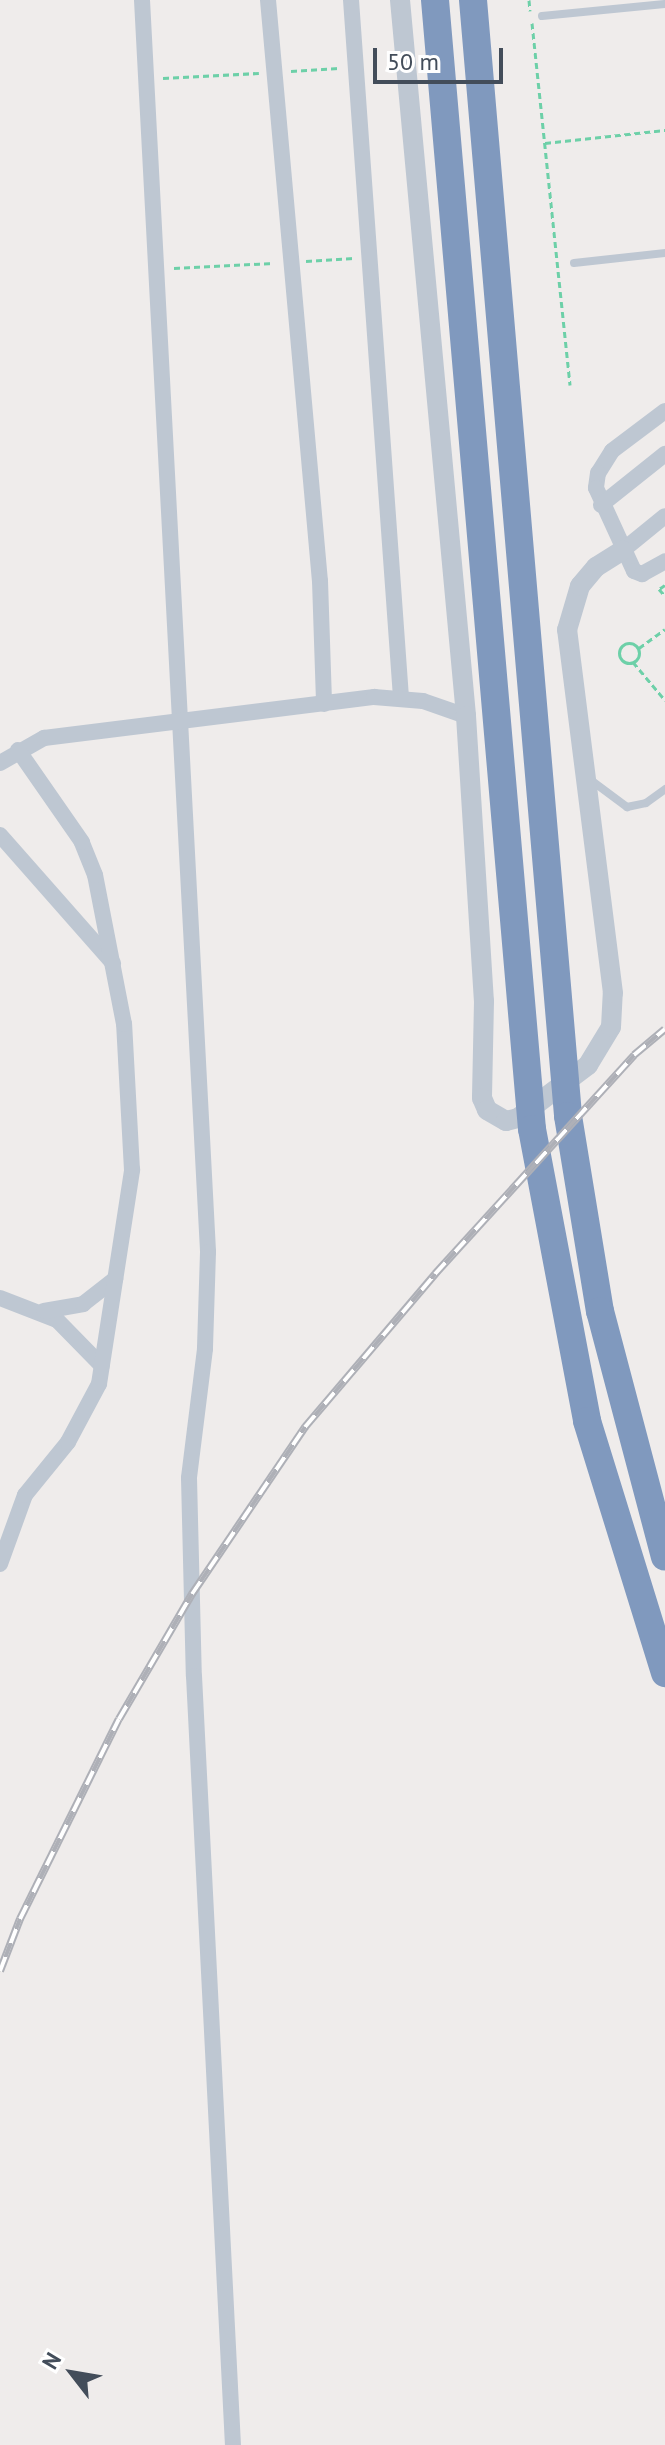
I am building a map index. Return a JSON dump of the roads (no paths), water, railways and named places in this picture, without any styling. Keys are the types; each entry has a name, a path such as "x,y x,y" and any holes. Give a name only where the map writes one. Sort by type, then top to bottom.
{"highway":[{"path":"435,0 532,1129 565,1324 613,1517 665,1673"},
{"path":"473,0 554,919 568,1116 584,1228 622,1407 665,1557"}],"street":[{"path":"142,0 208,1252 205,1349 189,1478 194,1676 233,2445"},
{"path":"268,0 320,581 324,704"},
{"path":"351,0 401,698"},
{"path":"400,0 466,716 484,1001 482,1098 487,1110 506,1121 518,1118 588,1065 611,1027 613,993 582,772 568,641 570,609 587,576 665,516"},
{"path":"665,411 605,461 596,488 622,551 634,571 642,574 665,561"},
{"path":"601,505 665,454"},
{"path":"0,763 18,750 44,738 95,729 182,723 324,704 401,698 466,716"},
{"path":"0,1564 10,1524 25,1495 85,1415 102,1366 132,1170 132,1109 114,964 90,857 18,750"},
{"path":"0,835 114,964"},
{"path":"43,1312 83,1304 115,1279"},
{"path":"0,1298 43,1312 68,1328 102,1366"}],"lane":[{"path":"542,16 665,4"},
{"path":"574,263 665,253"},
{"path":"582,772 627,807 646,803 665,789"}],"railway":[{"path":"0,1971 20,1919 119,1719 192,1594 305,1427 435,1274 634,1055 665,1029"}]}
